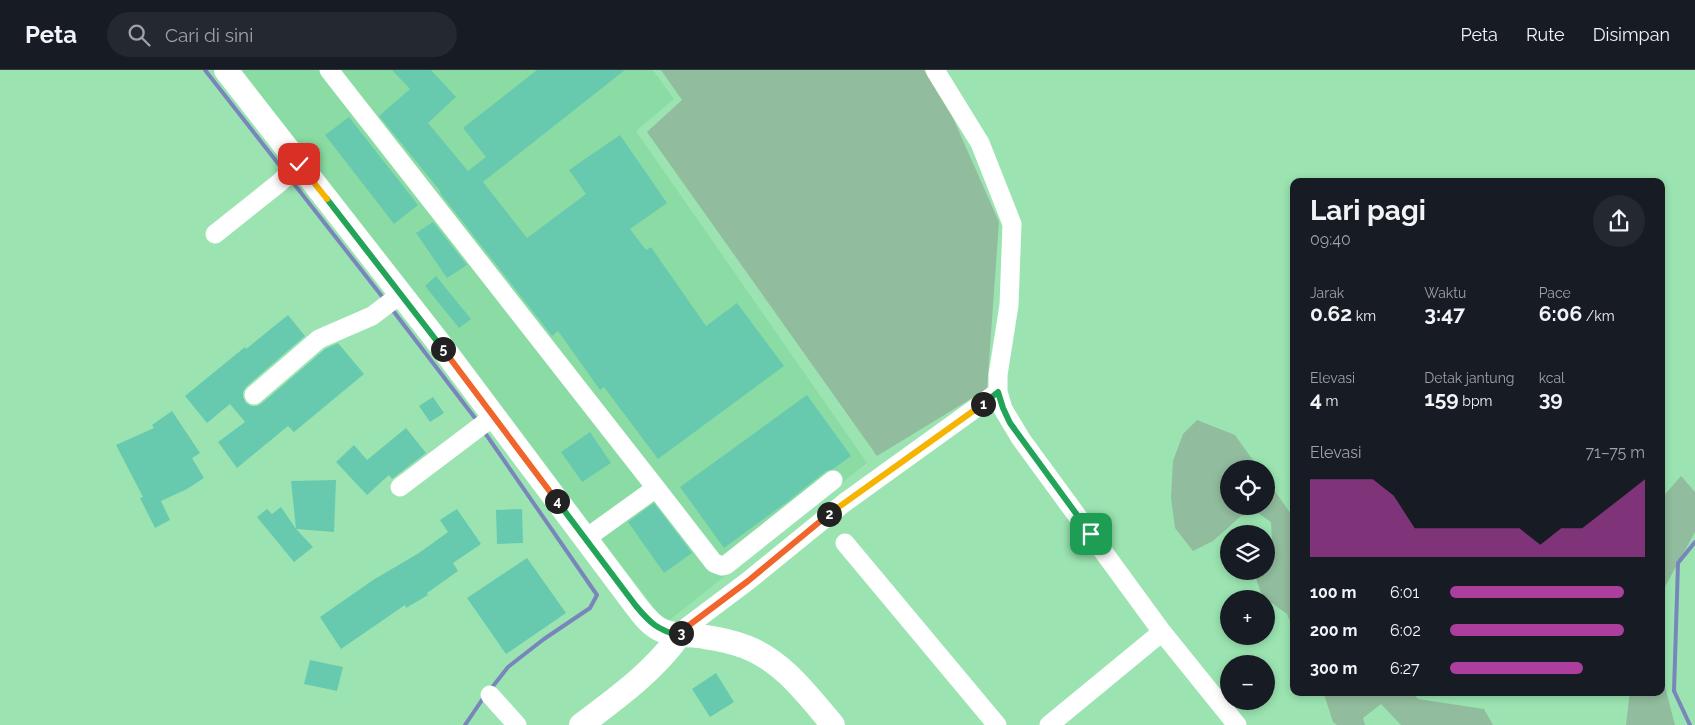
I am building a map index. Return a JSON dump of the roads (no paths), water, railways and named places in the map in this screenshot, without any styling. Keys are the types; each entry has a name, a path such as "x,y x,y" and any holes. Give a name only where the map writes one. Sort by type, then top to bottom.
{"main road":[{"path":"226,70 289,173 494,416 585,539 650,622 661,630 679,636 704,636 734,643 761,654 786,673 833,725"},
{"path":"581,725 631,687 665,655 679,636"}],"street":[{"path":"329,70 714,564 726,565 833,480"},
{"path":"935,70 980,143 1012,224 1009,304 998,375 998,392 1003,408 1010,423 1162,632 1236,725"},
{"path":"215,234 289,173"},
{"path":"254,395 318,339 372,316 396,299"},
{"path":"679,636 688,626 748,581 844,503 998,392"},
{"path":"400,488 494,416"},
{"path":"585,539 656,488"},
{"path":"846,543 996,725"},
{"path":"1049,725 1162,632"},
{"path":"490,695 517,725"}],"waterway":[{"path":"205,70 284,171"},
{"path":"291,180 384,299"},
{"path":"391,308 478,422"},
{"path":"483,430 597,595 590,608 544,639 508,667 490,690"},
{"path":"1690,725 1674,691 1678,563 1695,542"},
{"path":"465,725 484,697"}]}
